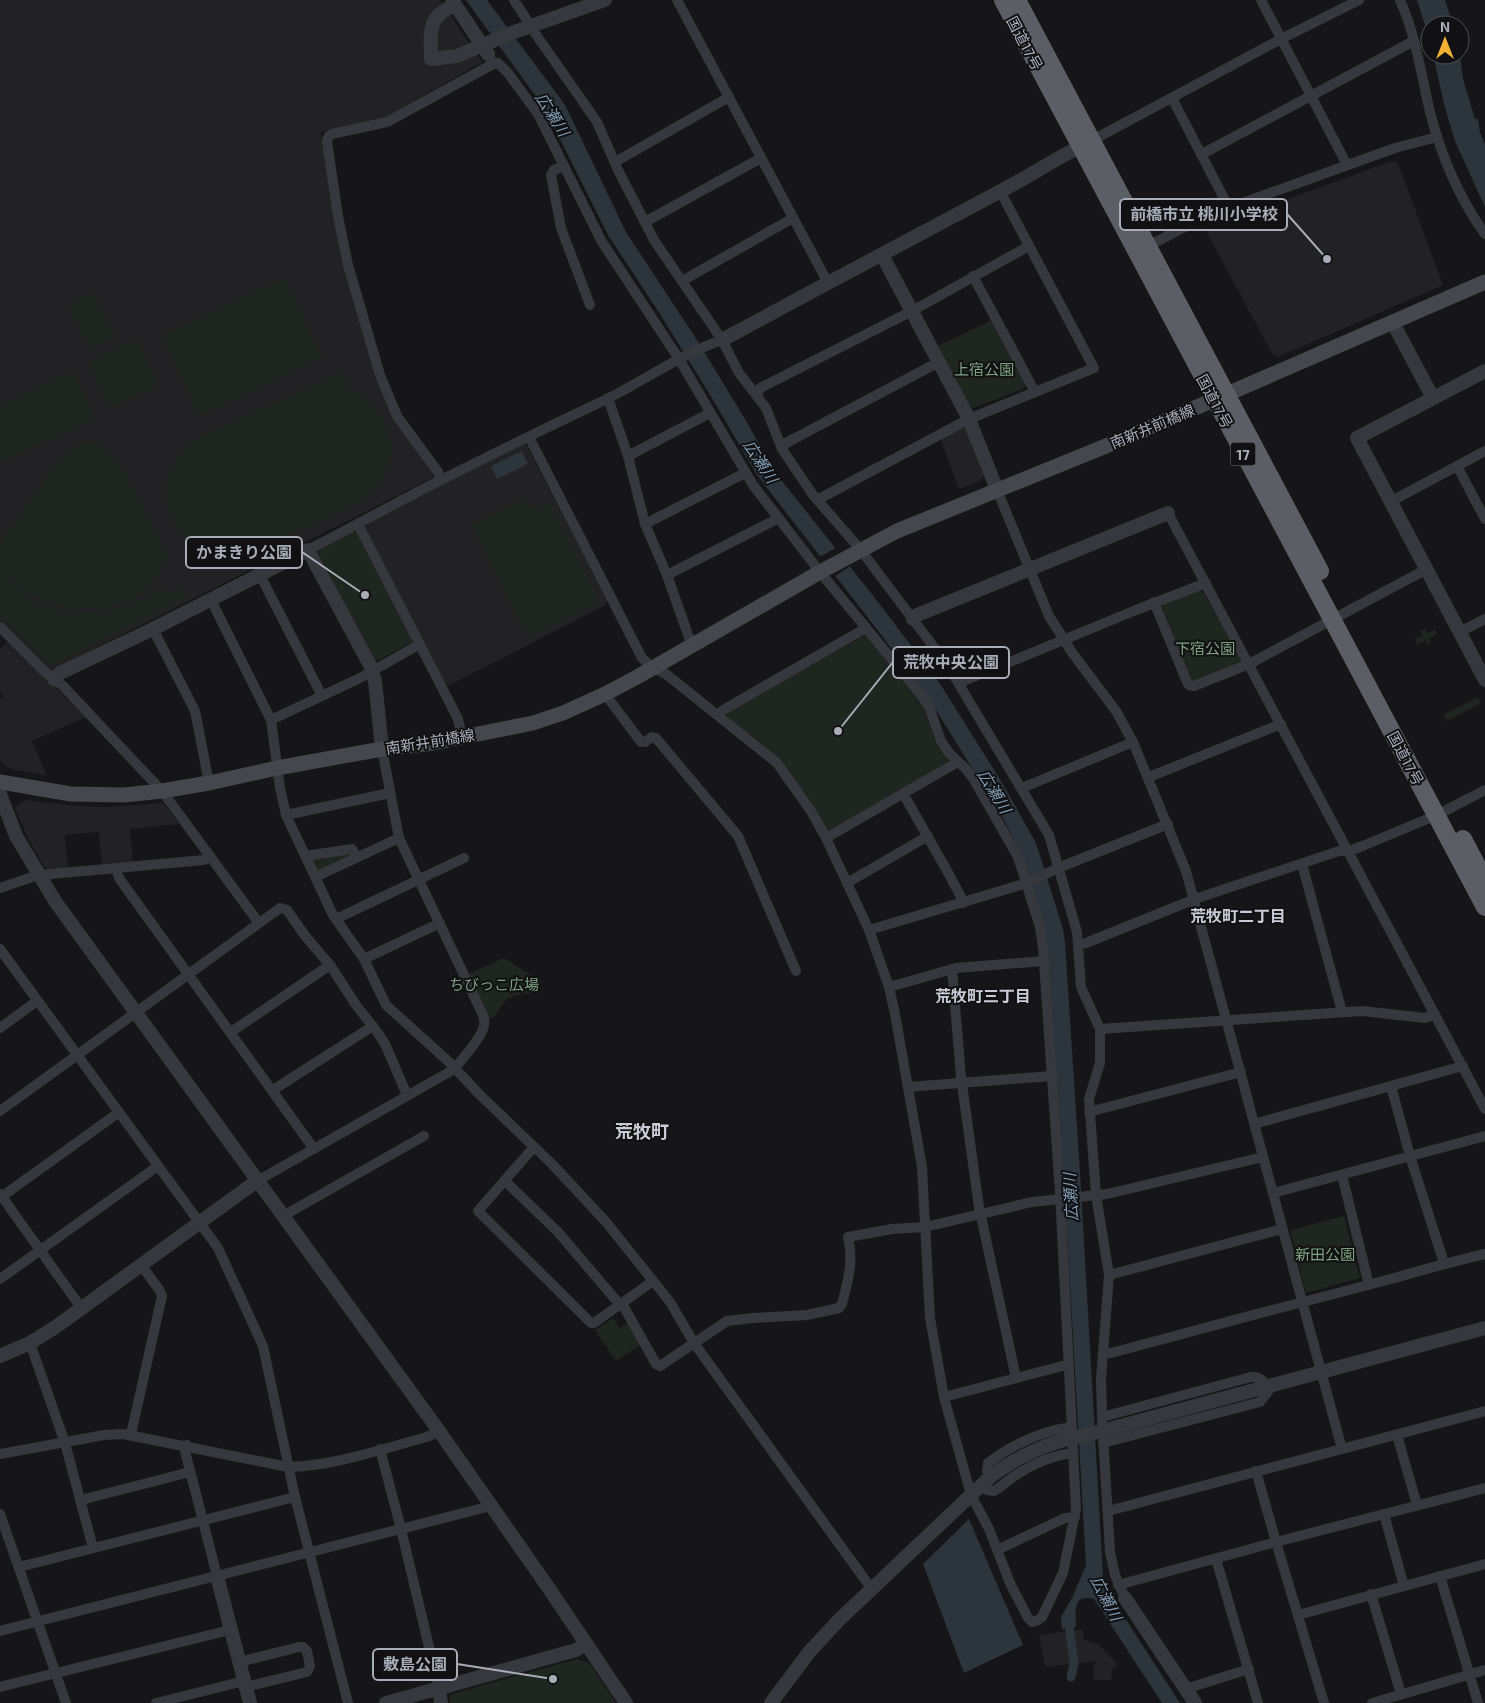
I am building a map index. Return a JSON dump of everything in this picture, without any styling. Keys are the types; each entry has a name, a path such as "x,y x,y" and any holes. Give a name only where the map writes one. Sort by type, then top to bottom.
{"highway":[{"name":"国道17号","path":"1003,0 1086,144 1148,246 1220,397"},
{"name":"国道17号","path":"1016,0 1086,144 1442,812 1485,907"},
{"name":"国道17号","path":"1442,812 1485,881"}],"main road":[{"name":"南新井前橋線","path":"0,782 72,794 124,795 162,791 382,749 433,743 533,723 563,713 605,694 653,668 823,570 897,531 1220,397 1485,282"}],"street":[{"path":"514,0 530,26 593,115 654,240 722,340 739,373 766,408 782,449 817,500 860,550 948,666 1048,831 1076,926 1081,988 1100,1029 1100,1063 1089,1095 1089,1112 1096,1196 1108,1275 1100,1379 1110,1552 1118,1585 1125,1598 1195,1703"},
{"path":"441,480 438,472 396,416 380,375 348,265 338,216 328,137 332,134 387,122 514,32 584,3 605,0"},
{"path":"678,0 828,283"},
{"path":"1261,0 1347,165"},
{"path":"54,679 60,673 153,630 441,480 608,398 681,358 722,340 1281,39 1359,0"},
{"path":"1400,0 1415,44 1430,112 1438,137 1454,180 1470,211 1485,234"},
{"path":"489,51 431,59 431,29 434,21 453,2 498,63 530,102 538,114 602,242 681,358 745,473 779,518 823,570 866,628 922,696 929,707 941,741 949,753 973,778 1018,857 1040,927 1044,961 1061,1199 1070,1433 1073,1453 1076,1517 1062,1573 1042,1617 1038,1620 1032,1622 1029,1620 1010,1583 989,1529 971,1495 944,1397 930,1318 922,1167 900,1035 889,987 869,930 812,811 777,763 666,674 644,661 529,437"},
{"path":"1202,154 1311,95 1410,44 1415,44"},
{"path":"615,162 729,97"},
{"path":"1172,98 1229,208"},
{"path":"1148,246 1198,220 1229,208 1395,148 1438,137"},
{"path":"645,222 761,158"},
{"path":"564,166 554,170 551,175 560,222 590,305"},
{"path":"817,500 969,419 1094,368 1000,191"},
{"path":"682,281 793,218"},
{"path":"757,395 760,388 912,311 1029,246"},
{"path":"882,255 969,419 1049,616 1063,640 1107,699 1133,742 1168,824 1195,899 1342,1450"},
{"path":"973,276 1034,392"},
{"path":"1393,323 1433,398"},
{"path":"782,449 786,443 939,362"},
{"path":"1485,371 1357,438 1485,680"},
{"path":"608,398 628,456 645,524 667,575 692,646"},
{"path":"628,456 710,412"},
{"path":"1390,502 1485,451"},
{"path":"1457,466 1485,519"},
{"path":"645,524 745,473"},
{"path":"912,619 917,615 1168,513 1485,1109"},
{"path":"667,575 779,518"},
{"path":"358,524 458,719 462,737"},
{"path":"0,1356 30,1343 82,1308 257,1181 455,1068 482,1033 485,1024 484,1020 399,838 382,749 373,671 308,550"},
{"path":"1154,602 1189,685 1194,686 1249,664 1426,570"},
{"path":"260,575 322,696"},
{"path":"959,683 1154,602 1206,583"},
{"path":"211,600 271,720 277,768 286,815 336,919 364,959 386,1005 455,1068 479,1094 552,1164 606,1222 670,1302 694,1343 871,1588"},
{"path":"1460,632 1485,619"},
{"path":"0,627 63,686 162,791 259,923"},
{"path":"718,714 866,628"},
{"path":"153,630 195,711 209,783"},
{"path":"271,720 373,671 420,644"},
{"path":"605,694 641,742 654,737 661,744 738,836 796,972"},
{"path":"1148,777 1281,724"},
{"path":"1022,788 1133,742"},
{"path":"826,838 904,795 958,762"},
{"path":"1078,945 1195,899 1339,851 1349,851 1442,812 1485,790"},
{"path":"286,815 390,793"},
{"path":"0,794 16,836 55,901 439,1431 626,1703"},
{"path":"904,795 963,903"},
{"path":"869,930 1026,883 1058,868 1168,824"},
{"path":"847,883 928,836"},
{"path":"315,877 399,838"},
{"path":"305,856 352,849 357,857"},
{"path":"0,888 39,876 204,860 210,856"},
{"path":"336,919 464,858"},
{"path":"1302,864 1342,1012"},
{"path":"116,868 119,878 314,1148"},
{"path":"0,1111 280,908 284,908 330,965 356,1005 373,1026 385,1044 407,1095"},
{"path":"364,959 440,923"},
{"path":"0,949 218,1248 265,1351 295,1497 348,1703"},
{"path":"889,987 952,969 1044,961"},
{"path":"231,1032 330,965"},
{"path":"952,969 961,1083 981,1214 1016,1378"},
{"path":"0,1028 38,1001"},
{"path":"1100,1029 1342,1012 1367,1011 1425,1018 1435,1014"},
{"path":"273,1090 373,1026"},
{"path":"1254,1124 1463,1066"},
{"path":"1089,1112 1241,1072"},
{"path":"908,1087 1052,1076"},
{"path":"1391,1086 1410,1156 1444,1263"},
{"path":"82,1308 1,1196 118,1112"},
{"path":"283,1216 424,1136"},
{"path":"1273,1193 1485,1136"},
{"path":"534,1148 478,1211 591,1323 594,1323 653,1281"},
{"path":"505,1180 558,1232 624,1307 658,1366 727,1321 806,1315 838,1308 842,1304 850,1268 851,1252 848,1237 892,1229 926,1228 1032,1202 1096,1196 1263,1157"},
{"path":"0,1280 158,1166"},
{"path":"1342,1175 1369,1285"},
{"path":"1108,1275 1282,1229"},
{"path":"1103,1352 1120,1350 1369,1285 1444,1263 1485,1254"},
{"path":"131,1434 162,1296 142,1266"},
{"path":"1103,1430 1485,1328"},
{"path":"30,1343 66,1443 93,1548"},
{"path":"944,1397 1068,1366"},
{"path":"1073,1453 1049,1459 1025,1470 990,1491 986,1481 987,1466 991,1461 1028,1441 1050,1432 1070,1433 1103,1430 1248,1405 1263,1400 1268,1392 1267,1386 1262,1379 1256,1376 1103,1430"},
{"path":"1108,1511 1485,1411"},
{"path":"0,1454 104,1435 131,1434 288,1467 320,1465 427,1437 439,1431"},
{"path":"771,1703 810,1651 871,1588 986,1481 1012,1463 1070,1433"},
{"path":"1397,1435 1417,1505"},
{"path":"186,1446 185,1451 190,1472 250,1703"},
{"path":"380,1449 401,1529 440,1696"},
{"path":"1256,1471 1324,1703"},
{"path":"80,1500 190,1472"},
{"path":"1118,1585 1485,1488"},
{"path":"19,1567 295,1497"},
{"path":"0,1632 483,1508 490,1503"},
{"path":"1384,1514 1404,1586"},
{"path":"997,1550 1065,1518 1076,1517"},
{"path":"1,1518 66,1703"},
{"path":"1216,1558 1258,1703"},
{"path":"1298,1614 1485,1564"},
{"path":"1440,1576 1478,1703"},
{"path":"1371,1594 1401,1694"},
{"path":"0,1688 230,1630"},
{"path":"386,1703 440,1696 576,1650 585,1644"},
{"path":"156,1703 307,1672 310,1666 307,1651 303,1647 239,1662"},
{"path":"1185,1689 1248,1669"},
{"path":"1372,1703 1485,1670"}],"shaded area":[{"path":"0,0 440,0 482,62 383,119 321,133 334,217 379,381 433,472 434,477 50,671 0,621"},
{"path":"1392,161 1398,163 1443,285 1278,357 1273,355 1207,233 1209,228"},
{"path":"962,427 967,428 984,474 980,481 959,489 940,438"},
{"path":"522,444 527,446 607,600 604,606 450,685 444,683 366,528 367,523"},
{"path":"8,641 86,717 32,741 47,776 8,768 0,761 0,699 4,697 0,692 0,649"},
{"path":"25,800 103,807 163,803 180,824 130,829 133,863 102,866 99,832 65,835 68,869 46,870 29,840 15,808"},
{"path":"1083,1629 1084,1640 1098,1644 1118,1665 1111,1670 1112,1680 1094,1680 1093,1668 1096,1661 1045,1667 1039,1635"}],"green space":[{"path":"285,277 323,358 199,417 160,335"},
{"path":"93,292 116,338 90,350 67,304"},
{"name":"上宿公園","path":"992,320 1025,384 1024,388 974,408 970,406 938,346"},
{"path":"138,338 160,385 109,410 88,361"},
{"path":"74,370 97,418 0,464 0,405"},
{"path":"343,371 349,383 341,387 363,395 379,412 390,435 391,460 382,482 374,492 364,501 247,556 221,557 204,552 188,543 176,527 171,516 167,494 170,472 181,452 195,439 213,429"},
{"path":"81,441 101,442 122,466 168,556 155,580 141,594 118,605 99,609 57,606 38,599 21,589 8,575 0,557 0,542 57,462"},
{"path":"523,498 529,504 536,506 551,504 599,598 598,603 531,637 521,627 470,524"},
{"path":"355,531 358,532 412,639 411,643 378,660 373,659 318,552 319,547"},
{"path":"0,562 9,581 36,604 64,612 97,613 134,604 160,588 176,592 180,587 185,589 188,597 51,667 0,615"},
{"name":"下宿公園","path":"1198,589 1204,593 1241,660 1240,664 1195,681 1191,680 1161,604"},
{"path":"1425,629 1428,633 1435,630 1437,634 1429,638 1431,643 1428,644 1426,640 1417,645 1415,639 1423,635 1420,631"},
{"path":"865,635 922,704 936,743 948,757 948,764 828,831 809,803 727,717 727,712"},
{"path":"1478,697 1481,703 1447,721 1443,715"},
{"path":"348,851 353,857 317,874 310,859"},
{"name":"ちびっこ広場","path":"504,958 542,982 531,994 512,996 493,1018 488,1019 468,974"},
{"name":"新田公園","path":"1344,1216 1360,1278 1306,1293 1290,1230"},
{"path":"613,1318 620,1328 628,1323 641,1345 616,1361 595,1330"},
{"path":"577,1659 589,1663 616,1703 450,1703 449,1696 452,1694"}],"water":[{"name":"広瀬川","path":"466,0 487,0 565,105 626,232 697,340 748,424 771,467 939,682 1001,781 1036,843 1063,929 1065,942 1103,1577 1108,1592 1180,1703 1162,1703 1094,1599 1081,1599 1076,1606 1076,1627 1062,1629 1061,1617 1073,1596 1086,1565 1066,1213 1048,953 1023,858 1003,818 936,710 886,641 757,475 660,314 608,235 545,109"},
{"path":"1417,0 1445,0 1450,15 1422,15"},
{"path":"1435,65 1461,65 1463,79 1475,119 1478,119 1480,133 1485,144 1485,207 1455,141"},
{"path":"522,451 528,464 497,479 491,466"},
{"path":"969,1519 1023,1645 964,1673 923,1564"}],"pier":[{"path":"837,547 852,565 833,577 818,558"}],"waterway":[{"path":"1068,1616 1074,1664 1071,1677"}],"place":[{"name":"前橋市立 桃川小学校","path":"1327,259"},
{"name":"かまきり公園","path":"365,595"},
{"name":"荒牧中央公園","path":"838,731"},
{"name":"敷島公園","path":"553,1679"}],"district":[{"name":"荒牧町二丁目","path":"1238,915"},
{"name":"荒牧町三丁目","path":"983,995"},
{"name":"荒牧町","path":"642,1131"}]}
